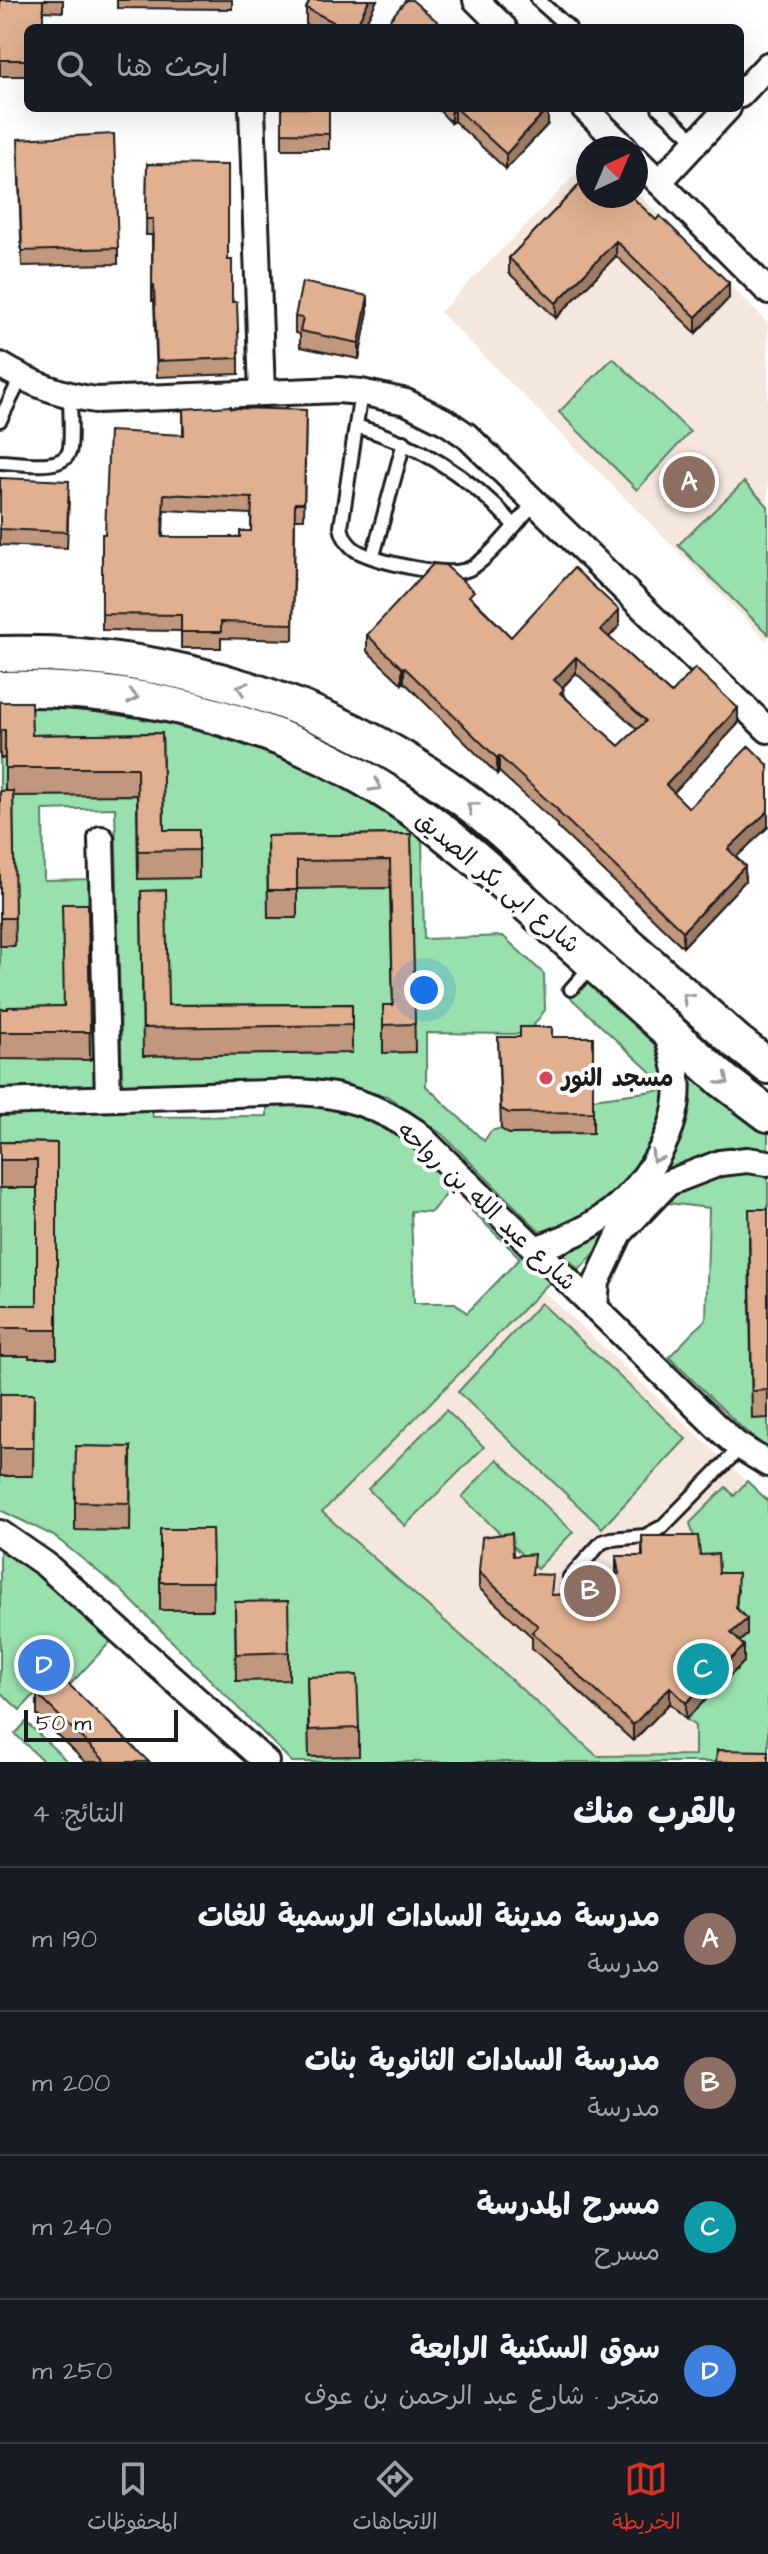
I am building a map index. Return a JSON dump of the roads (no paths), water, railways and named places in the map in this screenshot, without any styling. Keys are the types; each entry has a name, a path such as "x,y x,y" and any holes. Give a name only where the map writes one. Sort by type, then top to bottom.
{"main road":[{"name":"شارع ابى بكر الصديق","path":"0,654 80,656 184,671 235,685 309,712 381,747 469,804 725,1032 768,1066"},
{"path":"74,690 80,656"},
{"name":"شارع ابى بكر الصديق","path":"0,689 117,694 196,710 272,735 345,769 411,808 464,847 723,1080 768,1114"},
{"path":"486,867 510,838"}],"street":[{"path":"476,0 500,24"},
{"path":"744,91 768,65"},
{"path":"252,112 262,393"},
{"path":"588,112 613,136"},
{"path":"659,182 724,112"},
{"path":"648,171 768,291"},
{"path":"0,365 45,389 96,400 338,390 406,402 467,436 764,717"},
{"path":"101,839 108,1098"},
{"path":"535,1249 564,1239 611,1212 660,1155 675,1117 677,1078 666,1028"},
{"name":"شارع عبد الله بن رواحه","path":"0,1102 318,1092 357,1101 398,1120 416,1132 717,1427 768,1464"},
{"path":"595,1308 597,1282 620,1233 668,1183 720,1163 747,1160 768,1163"},
{"path":"0,1533 45,1564 266,1762"}],"lane":[{"path":"538,0 565,24"},
{"path":"663,112 697,142"},
{"path":"0,420 21,378"},
{"path":"361,392 341,527 351,546 359,552 418,569 460,572 480,563 535,502"},
{"path":"0,462 56,464 65,459 70,448 70,396"},
{"path":"356,426 404,442 451,468 474,485 514,525"},
{"path":"373,556 404,442"},
{"path":"571,989 594,964"},
{"path":"570,1577 602,1542 645,1536 662,1527 741,1447"}],"place":[{"name":"مدرسة مدينة السادات الرسمية للغات","path":"689,482"},
{"name":"مسجد النور","path":"546,1078"},
{"name":"مدرسة السادات الثانوية بنات","path":"590,1591"},
{"name":"سوق السكنية الرابعة","path":"44,1665"},
{"name":"مسرح المدرسة","path":"703,1669"}]}
